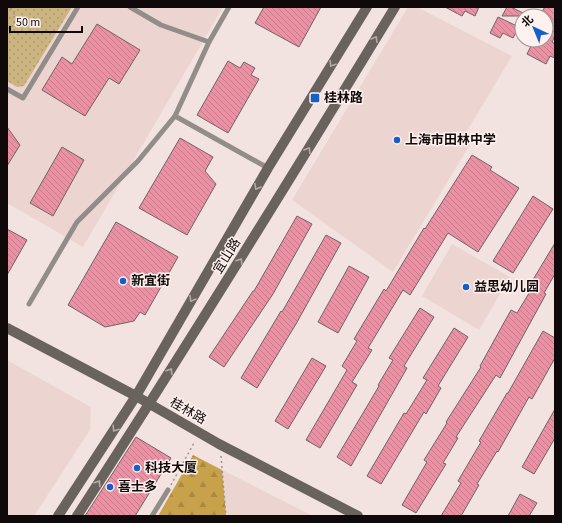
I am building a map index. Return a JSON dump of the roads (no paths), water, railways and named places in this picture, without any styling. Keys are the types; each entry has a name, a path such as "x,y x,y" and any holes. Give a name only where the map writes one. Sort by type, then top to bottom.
{"main road":[{"name":"宜山路","path":"58,516 136,396 268,168 367,7"},
{"name":"宜山路","path":"77,516 150,404 269,214 395,7"},
{"name":"桂林路","path":"7,328 136,396 219,444 358,516"}],"lane":[{"path":"7,89 23,98 78,7"},
{"path":"130,7 161,25 209,42"},
{"path":"29,304 77,222 138,161 175,116 209,42 229,7"},
{"path":"175,116 268,168"},
{"path":"152,516 168,490"}],"place":[{"name":"桂林路","path":"315,98"},
{"name":"上海市田林中学","path":"397,140"},
{"name":"新宜街","path":"123,281"},
{"name":"益思幼儿园","path":"466,287"},
{"name":"科技大厦","path":"137,468"},
{"name":"喜士多","path":"110,487"}]}
